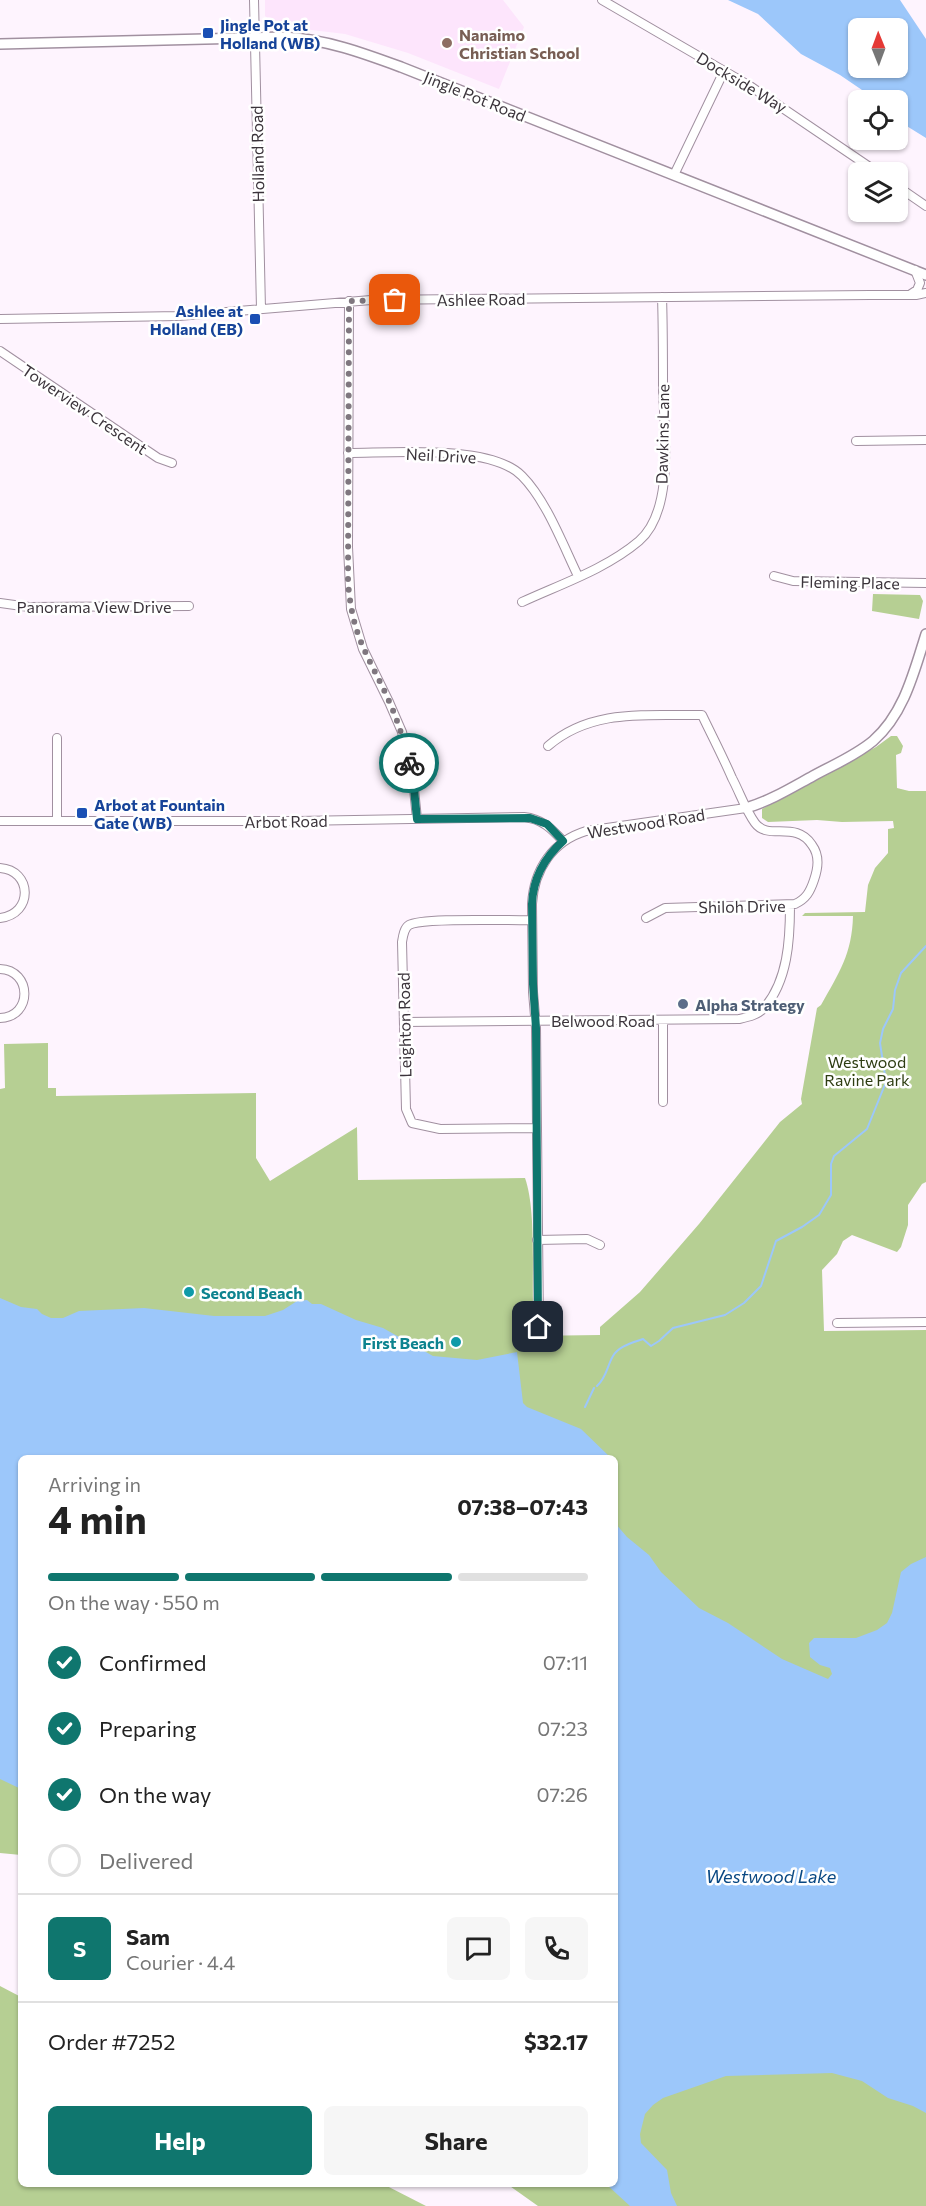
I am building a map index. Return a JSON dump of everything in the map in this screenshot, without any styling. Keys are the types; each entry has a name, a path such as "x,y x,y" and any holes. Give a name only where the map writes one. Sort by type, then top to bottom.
{"street":[{"name":"Holland Road","path":"254,0 261,309"},
{"name":"Dockside Way","path":"602,0 724,70 786,109 863,162"},
{"name":"Jingle Pot Road","path":"0,45 298,38 360,52 926,275"},
{"path":"674,175 724,70"},
{"path":"908,194 926,206"},
{"path":"909,295 919,286 920,280 915,270"},
{"name":"Ashlee Road","path":"0,319 179,316 349,301 909,295 926,292"},
{"name":"Dawkins Lane","path":"522,602 613,559 640,540 651,526 658,508 665,468 662,297"},
{"path":"349,301 348,584 351,609 363,649 390,702 402,732 413,779 417,819"},
{"name":"Towerview Crescent","path":"0,351 158,458 172,463"},
{"path":"856,441 926,440"},
{"name":"Neil Drive","path":"348,453 464,454 500,461 514,468 536,493 579,576"},
{"name":"Fleming Place","path":"774,576 793,581 926,583"},
{"name":"Panorama View Drive","path":"0,603 29,607 189,606"},
{"name":"Westwood Road","path":"538,1327 532,892 539,870 550,853 563,841 593,830 746,808 775,797 852,755 882,732 895,716 926,634"},
{"name":"Shiloh Drive","path":"548,746 564,732 603,718 702,715 746,808 760,828 799,833 810,841 815,849 818,861 812,888 802,901 789,906 666,908 646,918"},
{"path":"57,738 57,821"},
{"name":"Arbot Road","path":"0,821 530,818 547,824 563,841"},
{"path":"0,867 16,872 25,892 24,902 18,911 0,918"},
{"name":"Belwood Road","path":"404,1022 739,1019 753,1016 764,1009 781,976 788,954 789,906"},
{"name":"Leighton Road","path":"532,920 428,921 410,924 404,933 402,942 406,1109 412,1123 440,1129 536,1128"},
{"path":"0,969 12,971 20,978 24,999 18,1012 13,1016 0,1018"},
{"path":"663,1020 663,1102"},
{"path":"537,1240 587,1239 600,1245"},
{"path":"837,1323 926,1322"}],"shaded area":[{"name":"Nanaimo Christian School","path":"265,0 503,0 524,27 499,89 408,53 345,34 278,26 265,16"}],"green space":[{"path":"873,594 920,595 923,601 919,619 872,611"},
{"name":"Westwood Ravine Park","path":"891,736 897,736 903,746 901,753 896,755 897,788 926,791 926,1182 922,1184 908,1205 908,1225 901,1247 897,1252 852,1235 843,1241 837,1254 822,1270 824,1331 926,1330 926,2206 538,2206 511,2187 618,2187 618,1455 18,1455 18,1855 0,1853 0,1089 5,1088 4,1044 48,1043 48,1088 56,1088 56,1096 256,1093 256,1158 270,1181 357,1127 358,1180 525,1178 531,1206 533,1239 533,1303 527,1310 527,1336 600,1335 600,1327 640,1292 699,1224 780,1122 802,1104 817,1008 821,1005 843,963 850,941 853,916 802,916 805,913 865,912 868,885 875,868 888,853 888,829 894,828 893,821 768,822 762,818 762,809 876,747"},
{"path":"0,1986 18,1995 18,2187 389,2187 426,2206 0,2206"}],"water":[{"path":"728,0 900,0 926,39 926,138 908,127 908,90 862,90 801,54 758,14"},
{"path":"0,1298 21,1307 37,1309 51,1318 63,1318 79,1311 144,1308 214,1316 265,1316 283,1310 297,1301 307,1300 312,1304 321,1304 356,1320 383,1328 433,1356 477,1360 517,1352 523,1403 527,1407 581,1429 608,1455 18,1455 18,1788 0,1779"},
{"name":"Westwood Lake","path":"618,1526 649,1555 661,1572 699,1608 728,1623 782,1659 828,1679 832,1674 830,1668 820,1665 810,1657 809,1643 814,1638 856,1638 877,1630 887,1623 892,1613 901,1572 926,1557 926,2113 888,2098 862,2081 832,2073 726,2076 663,2098 645,2114 640,2134 641,2143 667,2170 671,2193 677,2206 630,2206 609,2187 618,2187"}],"waterway":[{"path":"597,1386 605,1375 613,1356 622,1347 643,1339 651,1346 673,1328 725,1315 744,1303 761,1286 776,1241 819,1215 831,1195 831,1164 834,1156 867,1129 886,1082 880,1043 883,1029 893,1009 895,990 901,973 926,946"},
{"path":"585,1407 594,1388"}],"way so far":[{"path":"395,300 349,301 348,584 351,609 363,649 390,702 402,732 409,763"}],"place":[{"name":"Jingle Pot at Holland (WB)","path":"208,33"},
{"name":"Nanaimo Christian School","path":"447,43"},
{"name":"Ashlee at Holland (EB)","path":"255,319"},
{"name":"Arbot at Fountain Gate (WB)","path":"82,813"},
{"name":"Alpha Strategy","path":"683,1004"},
{"name":"Second Beach","path":"189,1292"},
{"name":"First Beach","path":"456,1342"}],"route":[{"path":"409,763 417,819 530,818 547,824 563,841 550,853 539,870 532,892 536,1028 538,1327"}]}
